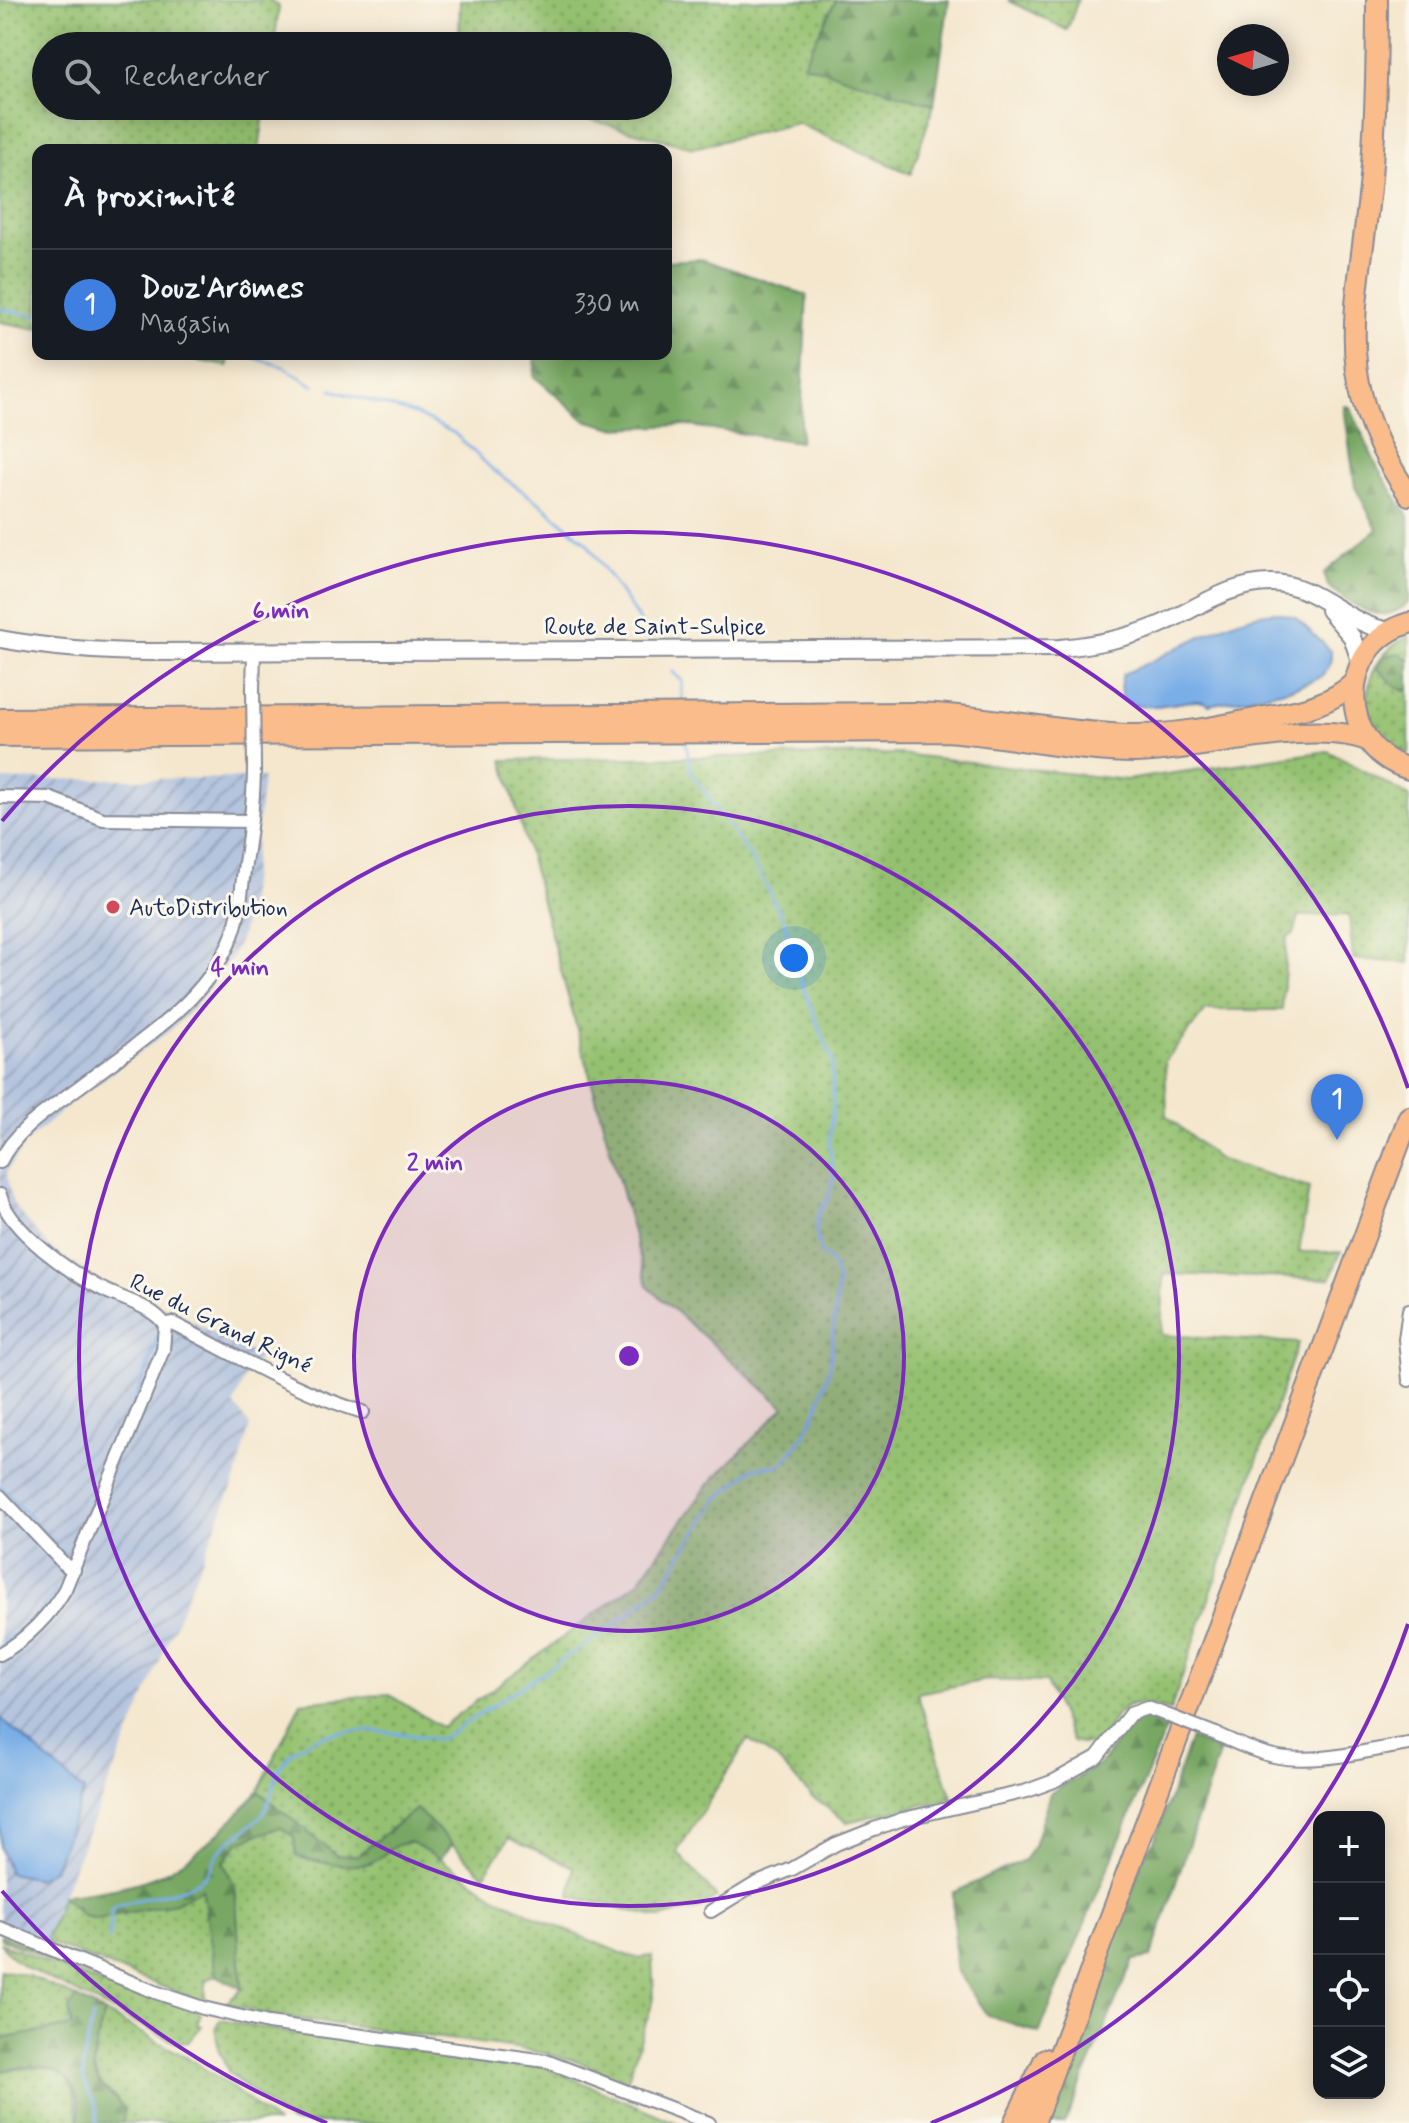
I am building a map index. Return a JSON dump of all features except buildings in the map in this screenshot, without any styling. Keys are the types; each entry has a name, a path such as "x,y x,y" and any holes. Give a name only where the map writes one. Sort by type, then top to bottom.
{"main road":[{"path":"1377,0 1377,85 1371,176 1353,337 1358,382 1367,417 1381,450 1409,495"},
{"path":"0,736 685,723 946,714 1089,732 1157,734 1211,728 1332,700 1358,673 1373,645 1400,627"},
{"path":"1358,673 1355,712 1368,740 1384,757 1408,770"},
{"path":"0,719 685,723 945,731 1131,752 1186,749 1312,733 1346,734 1368,740"},
{"path":"1034,2123 1409,1117"},
{"path":"1014,2123 1049,2051 1087,1959 1104,1933"}],"street":[{"name":"Route de Saint-Sulpice","path":"0,639 103,652 1060,648 1127,637 1160,625 1217,595 1251,584 1276,583 1321,597 1365,625 1400,627"},
{"path":"1299,588 1320,602 1352,637 1358,673"},
{"path":"0,1162 18,1136 164,1022 206,978 230,940 236,920 251,821 254,652"},
{"path":"0,797 49,798 103,819 251,821"},
{"name":"Rue du Grand Rigné","path":"0,1195 7,1212 26,1235 101,1289 150,1312 165,1325 172,1323 337,1405 363,1412"},
{"path":"1409,1310 1405,1339 1409,1380"},
{"path":"0,1654 40,1621 59,1600 163,1350 165,1325"},
{"path":"0,1496 65,1565 74,1570"},
{"path":"711,1911 755,1884 874,1829 903,1819 1027,1791 1054,1781 1097,1757 1130,1714 1147,1708 1259,1752 1285,1757 1331,1756 1409,1744"},
{"path":"0,1928 155,1992 203,2008 268,2023 546,2061 709,2123"}],"shaded area":[{"path":"263,778 248,908 232,958 195,1006 169,1031 72,1102 25,1143 6,1173 13,1204 50,1248 105,1284 165,1307 259,1357 244,1379 234,1404 250,1426 236,1478 62,1895 46,1942 0,1922 0,780"}],"green space":[{"path":"0,0 270,0 279,7 276,32 32,32 32,120 263,120 260,144 32,144 32,328 0,322"},
{"path":"460,0 836,0 804,64 934,105 911,174 797,123 693,148 592,120 672,120 672,32 459,32"},
{"path":"836,0 949,0 934,105 803,64"},
{"path":"1008,0 1078,0 1067,30"},
{"path":"701,259 807,295 800,442 683,425 614,428 585,420 534,376 535,360 672,360 672,261"},
{"path":"196,360 228,360 228,366"},
{"path":"1344,406 1350,407 1378,469 1409,517 1409,602 1388,614 1367,611 1347,600 1328,586 1324,573 1377,529 1355,487"},
{"path":"1409,636 1409,660 1399,653 1383,657"},
{"path":"1399,653 1409,660 1409,690 1395,686 1377,668 1382,657"},
{"path":"1381,660 1377,668 1405,691 1409,690 1409,754 1390,743 1377,729 1370,713 1368,696 1371,678"},
{"path":"1328,751 1409,796 1409,963 1353,959 1349,915 1299,916 1294,934 1287,938 1282,1010 1206,1010 1165,1061 1167,1116 1218,1159 1309,1188 1299,1252 1341,1252 1330,1279 1164,1274 1161,1335 1298,1343 1170,1711 1142,1704 1124,1708 1097,1746 1072,1741 1046,1682 987,1680 917,1693 952,1798 847,1822 811,1796 778,1760 748,1739 677,1852 717,1897 700,1908 660,1918 570,1896 574,1867 509,1838 484,1875 416,1809 358,1855 337,1856 258,1791 301,1702 388,1694 441,1727 638,1582 708,1485 784,1407 648,1287 503,760 900,754 1126,780"},
{"path":"1149,1715 1169,1722 1039,2033 987,2015 955,1969 953,1893 1024,1860 1034,1846 1050,1793 1100,1763 1127,1726"},
{"path":"1191,1738 1220,1751 1151,1957 1133,1960 1065,2123 1047,2123 1147,1849 1154,1842"},
{"path":"258,1791 337,1856 358,1855 416,1809 453,1844 440,1859 411,1842 393,1847 372,1862 345,1865 296,1856 294,1837 280,1827 240,1841 223,1862 235,1887 242,1989 216,1975 202,1889 175,1903 98,1919 83,1916 62,1896 136,1883 173,1868 213,1839"},
{"path":"280,1827 294,1837 296,1856 319,1862 371,1864 398,1844 419,1844 495,1896 546,1922 626,1955 637,1958 652,1956 654,1998 627,2081 570,2059 517,2048 267,2015 226,2003 242,1989 235,1887 223,1862 240,1841"},
{"path":"203,1888 216,1975 206,1980 205,2003 46,1942 62,1896 83,1916 145,1910 173,1902"},
{"path":"0,1935 100,1975 93,1976 0,1939"},
{"path":"0,1943 103,1985 110,1979 201,2013 197,2025 202,2026 188,2042 177,2043 27,1968"},
{"path":"0,1970 27,1975 77,1998 69,2008 72,2026 0,2039"},
{"path":"77,1998 105,2013 95,2047 95,2073 100,2085 124,2108 121,2123 80,2123 75,2090 68,2079 58,2072 32,2067 0,2071 0,2039 72,2026 69,2008"},
{"path":"105,2013 190,2059 276,2123 121,2123 124,2118 117,2099 98,2082 94,2065 97,2039"},
{"path":"220,2020 285,2032 543,2066 677,2123 291,2123 229,2073 218,2049 216,2030"},
{"path":"45,2066 63,2074 73,2088 80,2123 0,2123 0,2071"}],"water":[{"path":"1275,612 1295,617 1331,651 1330,663 1324,674 1288,689 1209,705 1198,701 1146,706 1133,705 1124,700 1120,690 1123,674 1218,628"},
{"path":"0,1718 84,1791 54,1869 38,1879 9,1873 0,1847"}],"waterway":[{"path":"0,309 32,315"},
{"path":"262,360 284,367 314,386"},
{"path":"332,390 415,414 454,433 493,470 541,504 587,543 641,623"},
{"path":"673,672 682,681 682,708"},
{"path":"109,1939 112,1908 183,1889 207,1874 220,1851 262,1815 282,1764 296,1749 313,1739 354,1731 437,1739 448,1735 615,1625 661,1587 717,1499 754,1468 781,1465 804,1436 816,1411 830,1367 838,1282 833,1264 821,1253 816,1230 819,1212 827,1202 834,1178 829,1142 833,1106 832,1059 802,984 784,920 752,859 692,774 685,739"},
{"path":"135,1402 158,1337"},
{"path":"0,1486 54,1543"},
{"path":"0,1646 29,1623 56,1592"},
{"path":"93,2016 83,2073 97,2109 96,2123"}],"place":[{"name":"AutoDistribution","path":"113,907"},
{"name":"Douz'Arômes","path":"1337,1140"}]}
